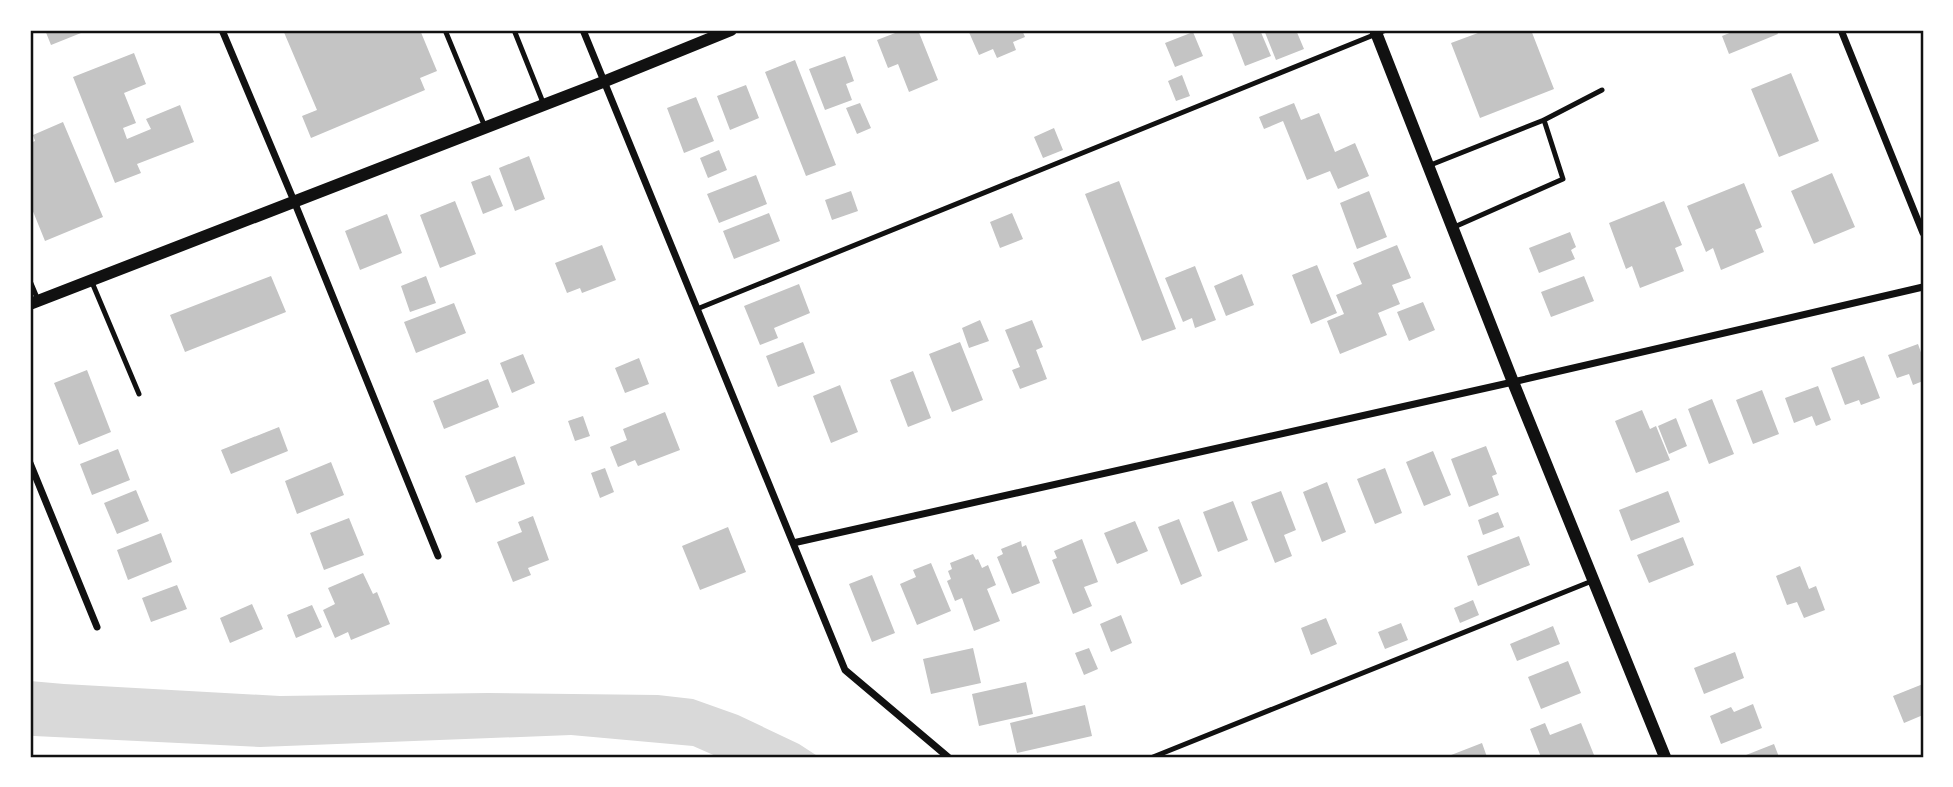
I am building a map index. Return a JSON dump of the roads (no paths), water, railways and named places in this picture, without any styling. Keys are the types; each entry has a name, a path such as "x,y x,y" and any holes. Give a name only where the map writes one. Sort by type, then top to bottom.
{"street":[{"path":"222,30 438,556"},
{"path":"583,30 845,670 948,757"},
{"path":"34,302 731,30"},
{"path":"1841,30 1923,233"},
{"path":"1379,31 1452,228 1665,757"},
{"path":"793,543 1923,287"},
{"path":"30,463 97,627"}],"lane":[{"path":"445,30 485,127"},
{"path":"514,30 544,105"},
{"path":"696,309 1379,31"},
{"path":"1428,166 1544,120 1602,90"},
{"path":"1452,228 1563,178 1544,120"},
{"path":"91,280 139,394"},
{"path":"30,281 34,302"},
{"path":"1153,757 1593,580"}]}
